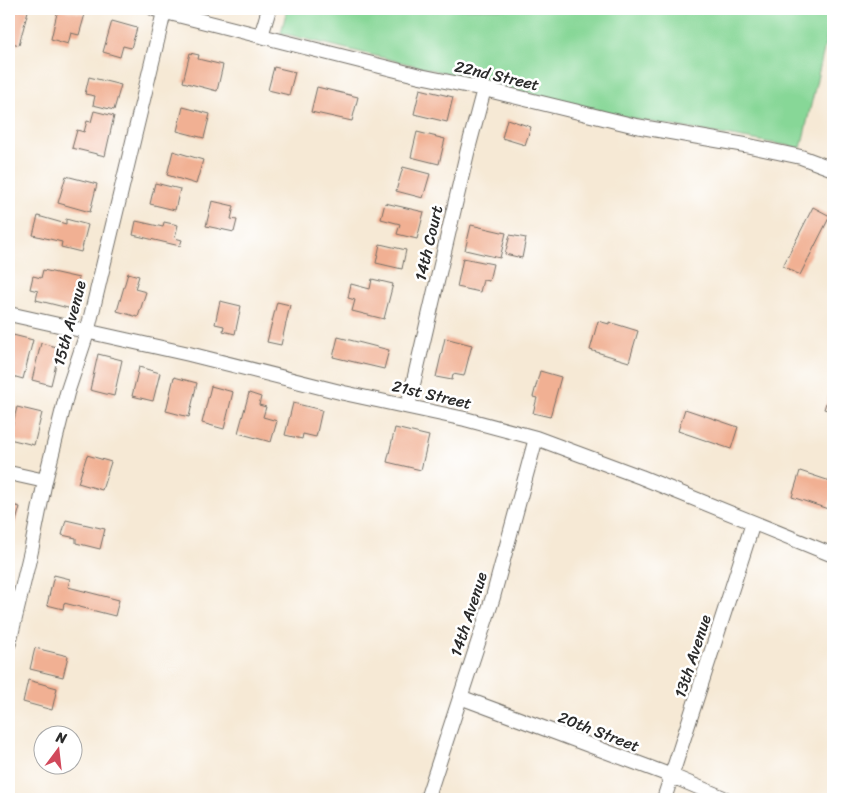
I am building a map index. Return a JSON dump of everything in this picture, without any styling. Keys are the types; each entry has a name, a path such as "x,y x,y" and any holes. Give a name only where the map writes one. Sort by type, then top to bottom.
{"street":[{"path":"262,36 269,9"},
{"name":"22nd Street","path":"159,10 420,76 484,89 636,126 801,157 833,169"},
{"name":"15th Avenue","path":"9,643 67,393 87,332 159,10"},
{"name":"14th Court","path":"408,406 468,149 484,89"},
{"name":"21st Street","path":"9,314 189,354 536,438 641,477 833,555"},
{"name":"14th Avenue","path":"427,799 493,597 536,438"},
{"path":"9,473 45,482"},
{"name":"13th Avenue","path":"664,799 753,523"},
{"name":"20th Street","path":"460,697 672,776 726,799"}],"green space":[{"path":"287,9 833,9 833,11 801,148 639,120 281,33"}],"building":[{"path":"9,9 28,11 19,45 9,42"},
{"path":"58,9 85,14 79,35 71,33 68,44 51,39"},
{"path":"112,21 137,28 131,48 123,46 120,57 103,52"},
{"path":"190,53 199,55 198,59 223,65 217,91 183,82"},
{"path":"274,67 295,72 289,95 268,90"},
{"path":"89,77 121,85 114,110 93,105 95,96 85,94"},
{"path":"317,87 358,97 352,121 311,112"},
{"path":"420,89 453,97 447,122 414,114"},
{"path":"183,107 210,114 204,138 177,131"},
{"path":"94,111 114,116 105,156 72,148 77,130 84,132 87,121 91,122"},
{"path":"507,119 531,127 525,145 502,138"},
{"path":"417,132 445,139 439,164 411,157"},
{"path":"173,151 203,160 196,184 167,175"},
{"path":"403,167 430,174 423,198 396,191"},
{"path":"66,176 97,184 90,212 58,203"},
{"path":"155,183 180,189 175,210 150,204"},
{"path":"212,201 234,206 231,219 237,220 234,232 206,226"},
{"path":"385,203 424,212 417,239 397,234 400,224 381,219"},
{"path":"813,207 830,216 800,275 783,266"},
{"path":"38,216 66,224 66,219 88,225 81,252 61,247 62,242 33,235"},
{"path":"136,221 163,227 164,222 178,225 175,238 182,240 180,246 133,235"},
{"path":"471,225 506,233 500,258 465,250"},
{"path":"510,235 526,238 522,258 505,254"},
{"path":"380,244 406,250 402,269 376,263"},
{"path":"463,258 493,264 489,281 483,280 480,292 457,287"},
{"path":"43,270 79,278 72,309 36,300 38,291 30,289 33,276 41,278"},
{"path":"128,273 139,276 135,289 146,292 138,317 117,311"},
{"path":"372,279 393,284 384,319 352,311 355,300 348,298 351,284 370,289"},
{"path":"220,301 241,306 235,334 223,331 224,326 215,324"},
{"path":"277,302 290,305 281,345 267,342"},
{"path":"598,321 609,324 609,322 638,331 629,362 590,350"},
{"path":"13,335 33,340 23,379 9,375 9,351"},
{"path":"338,337 389,350 384,369 333,357"},
{"path":"445,338 472,345 464,376 453,374 452,380 436,377"},
{"path":"41,343 60,348 51,385 32,380"},
{"path":"98,354 122,360 114,396 90,390"},
{"path":"139,367 160,373 153,401 132,396"},
{"path":"540,371 561,377 550,417 533,413 537,398 533,397"},
{"path":"174,377 197,383 189,417 166,411"},
{"path":"833,382 833,412 824,409"},
{"path":"211,386 233,392 224,429 202,423"},
{"path":"249,393 261,397 259,405 266,407 263,417 277,421 271,442 238,433"},
{"path":"293,403 322,410 316,437 303,434 302,439 285,435"},
{"path":"9,406 14,407 9,425"},
{"path":"17,407 42,413 34,445 9,439"},
{"path":"685,409 738,427 731,449 678,431"},
{"path":"395,428 429,436 421,470 387,462"},
{"path":"87,455 111,462 102,490 78,483"},
{"path":"800,471 833,482 833,493 828,509 792,497"},
{"path":"9,504 20,507 11,539 9,539"},
{"path":"66,520 105,529 100,549 76,543 76,538 62,535"},
{"path":"54,575 70,579 68,587 119,600 115,616 64,603 63,609 47,605"},
{"path":"35,648 68,656 63,677 30,669"},
{"path":"28,680 57,688 52,710 23,702"}]}
